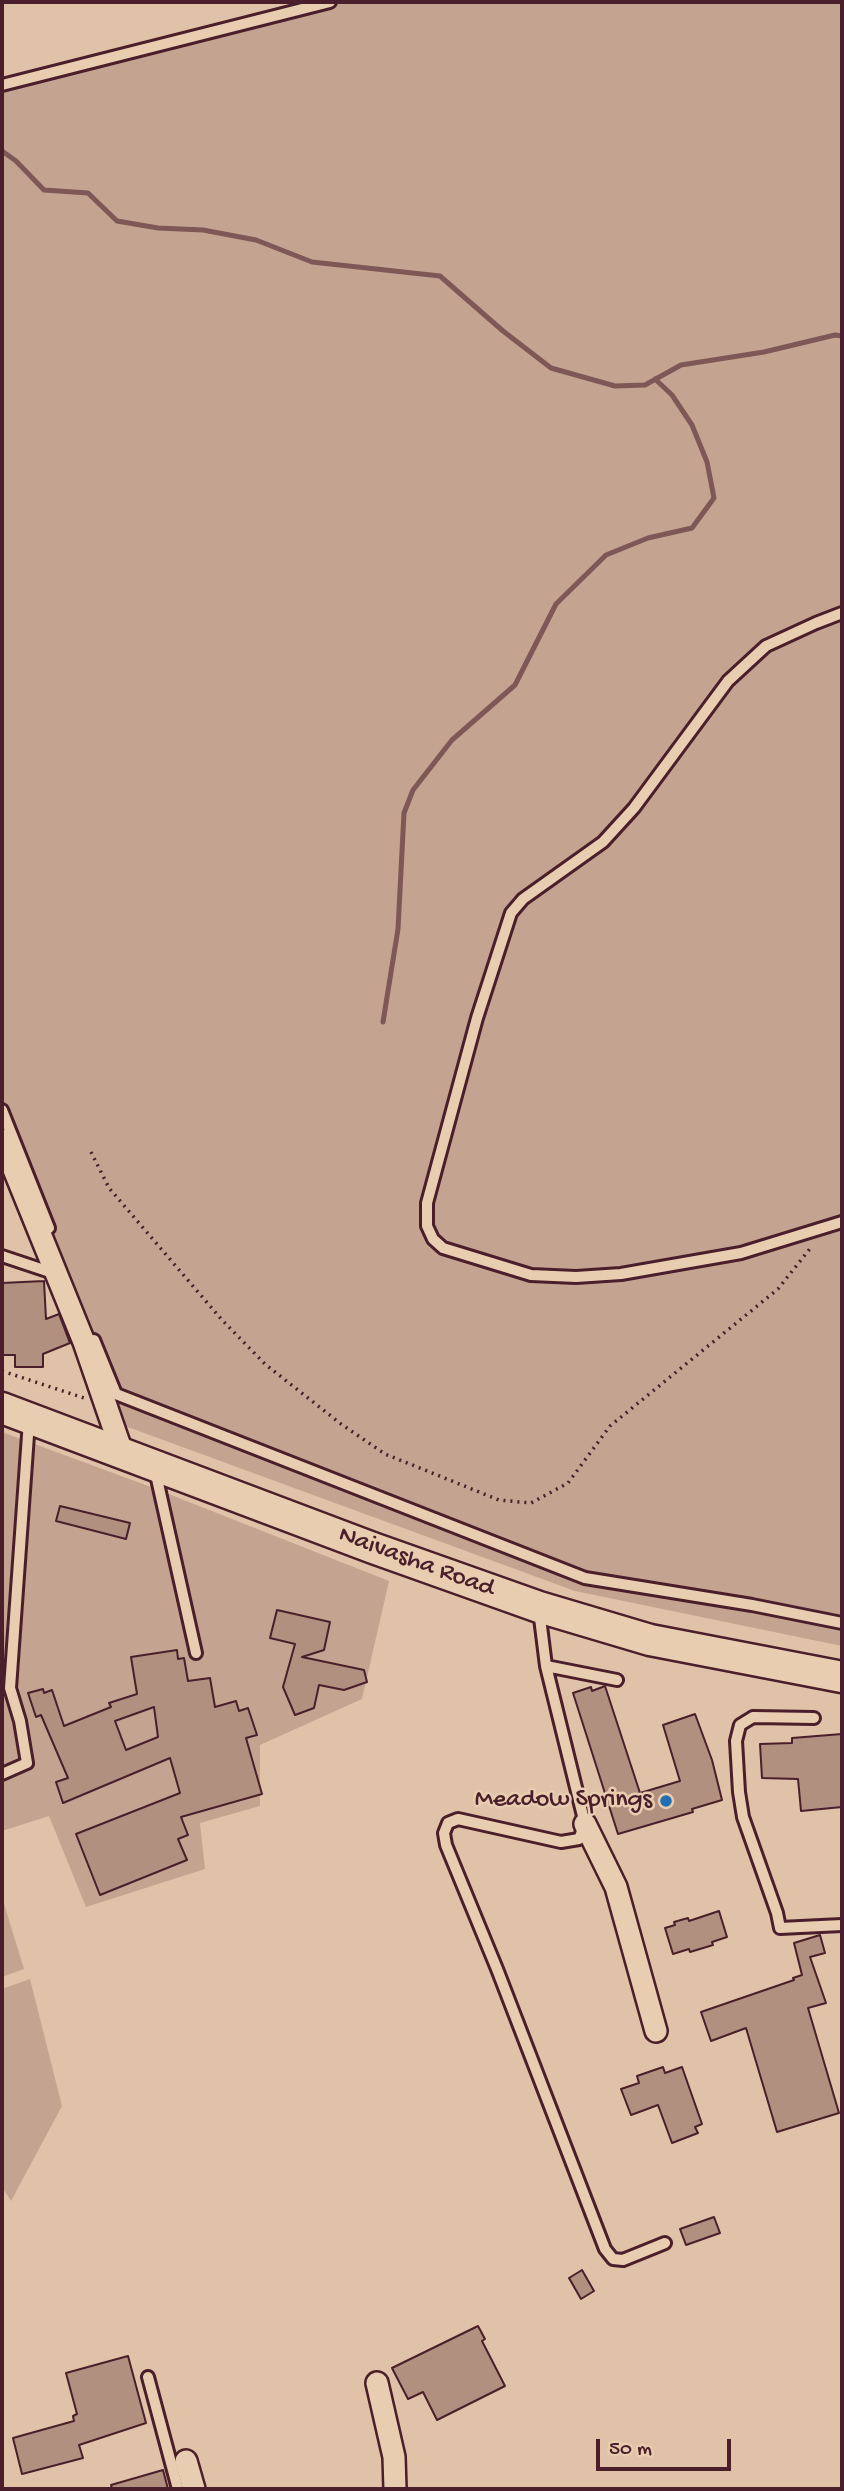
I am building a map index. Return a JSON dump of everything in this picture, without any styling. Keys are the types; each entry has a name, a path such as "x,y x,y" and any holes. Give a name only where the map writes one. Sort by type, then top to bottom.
{"main road":[{"name":"Naivasha Road","path":"2,1408 373,1548 539,1607 650,1640 842,1676"}],"street":[{"path":"2,1140 84,1342 122,1452"},
{"path":"585,1824 616,1888 656,2031"},
{"path":"377,2383 394,2457 395,2489"},
{"path":"186,2461 194,2489"}],"lane":[{"path":"2,85 330,2"},
{"path":"842,614 766,646 728,681 634,808 603,842 523,899 511,913 477,1017 428,1203 427,1226 433,1239 443,1248 531,1275 576,1277 621,1274 741,1253 842,1222"},
{"path":"2,1110 116,1394 585,1578 842,1623"},
{"path":"2,1256 56,1274"},
{"path":"2,1774 27,1763 20,1721 10,1689 29,1419"},
{"path":"154,1464 196,1653"},
{"path":"539,1607 546,1666 585,1824 579,1839 561,1842 458,1819 448,1823 444,1833 446,1845 605,2249 612,2259 623,2260 665,2243"},
{"path":"546,1666 617,1680"},
{"path":"814,1718 753,1717 740,1725 736,1741 739,1792 743,1817 780,1928 842,1925"},
{"path":"148,2377 178,2489"}],"path":[{"path":"91,1152 108,1188 222,1321 265,1364 341,1424 385,1454 499,1500 531,1503 568,1483 610,1426 778,1289 826,1228"}],"shaded area":[{"path":"297,2 842,2 842,1646 575,1591 125,1426 2,1121 2,80"},
{"path":"2,1432 151,1487 389,1581 362,1699 260,1745 260,1806 200,1823 205,1869 86,1907 49,1816 2,1831"},
{"path":"2,1897 24,1969 2,1977"},
{"path":"30,1979 62,2106 11,2201 2,2187 2,1989"}],"building":[{"path":"44,1281 46,1319 59,1314 70,1343 43,1354 43,1367 15,1367 15,1355 2,1355 2,1283"},
{"path":"60,1506 130,1523 126,1539 56,1521"},
{"path":"277,1610 330,1622 324,1650 302,1657 364,1670 367,1682 344,1690 319,1685 314,1708 295,1715 283,1687 295,1644 270,1638"},
{"path":"177,1650 178,1659 184,1658 188,1681 210,1678 215,1707 236,1701 239,1711 248,1708 257,1735 246,1738 262,1794 181,1817 188,1835 178,1839 187,1860 100,1895 76,1834 180,1793 170,1758 63,1803 56,1782 68,1778 41,1715 36,1717 28,1693 43,1689 44,1693 52,1690 64,1726 111,1707 109,1703 137,1694 131,1657","holes":["154,1707 158,1737 126,1750 115,1721"]},
{"path":"605,1686 640,1793 680,1781 663,1725 695,1714 712,1760 722,1800 692,1809 693,1812 618,1834 573,1693 591,1687 592,1691"},
{"path":"842,1734 842,1807 801,1811 798,1779 762,1778 760,1744 792,1743 792,1738"},
{"path":"719,1911 727,1937 712,1942 713,1945 673,1954 665,1928 675,1925 674,1922 688,1918 689,1921"},
{"path":"820,1935 825,1953 810,1957 826,2003 808,2008 839,2113 777,2132 746,2028 711,2041 701,2012 802,1975 794,1943"},
{"path":"663,2067 665,2073 682,2067 702,2124 695,2127 698,2133 672,2143 658,2105 631,2115 621,2089 639,2083 637,2076"},
{"path":"714,2217 720,2233 686,2245 680,2229"},
{"path":"582,2270 594,2291 581,2299 569,2278"},
{"path":"478,2326 485,2339 482,2341 505,2386 437,2420 423,2392 408,2399 392,2368"},
{"path":"128,2356 146,2423 79,2445 83,2458 22,2474 13,2438 74,2421 73,2416 77,2414 66,2373"},
{"path":"163,2470 168,2489 112,2489 111,2485"}],"waterway":[{"path":"2,151 16,161 44,190 88,193 117,221 158,228 203,230 256,240 312,262 440,276 503,331 551,368 615,386 645,385 681,365 764,352 835,335 842,336"},
{"path":"383,1022 398,929 404,813 413,790 452,740 515,685 556,604 606,555 648,538 692,528 714,498 707,462 692,425 672,395 655,379"}],"place":[{"name":"Meadow Springs","path":"666,1801"}]}
